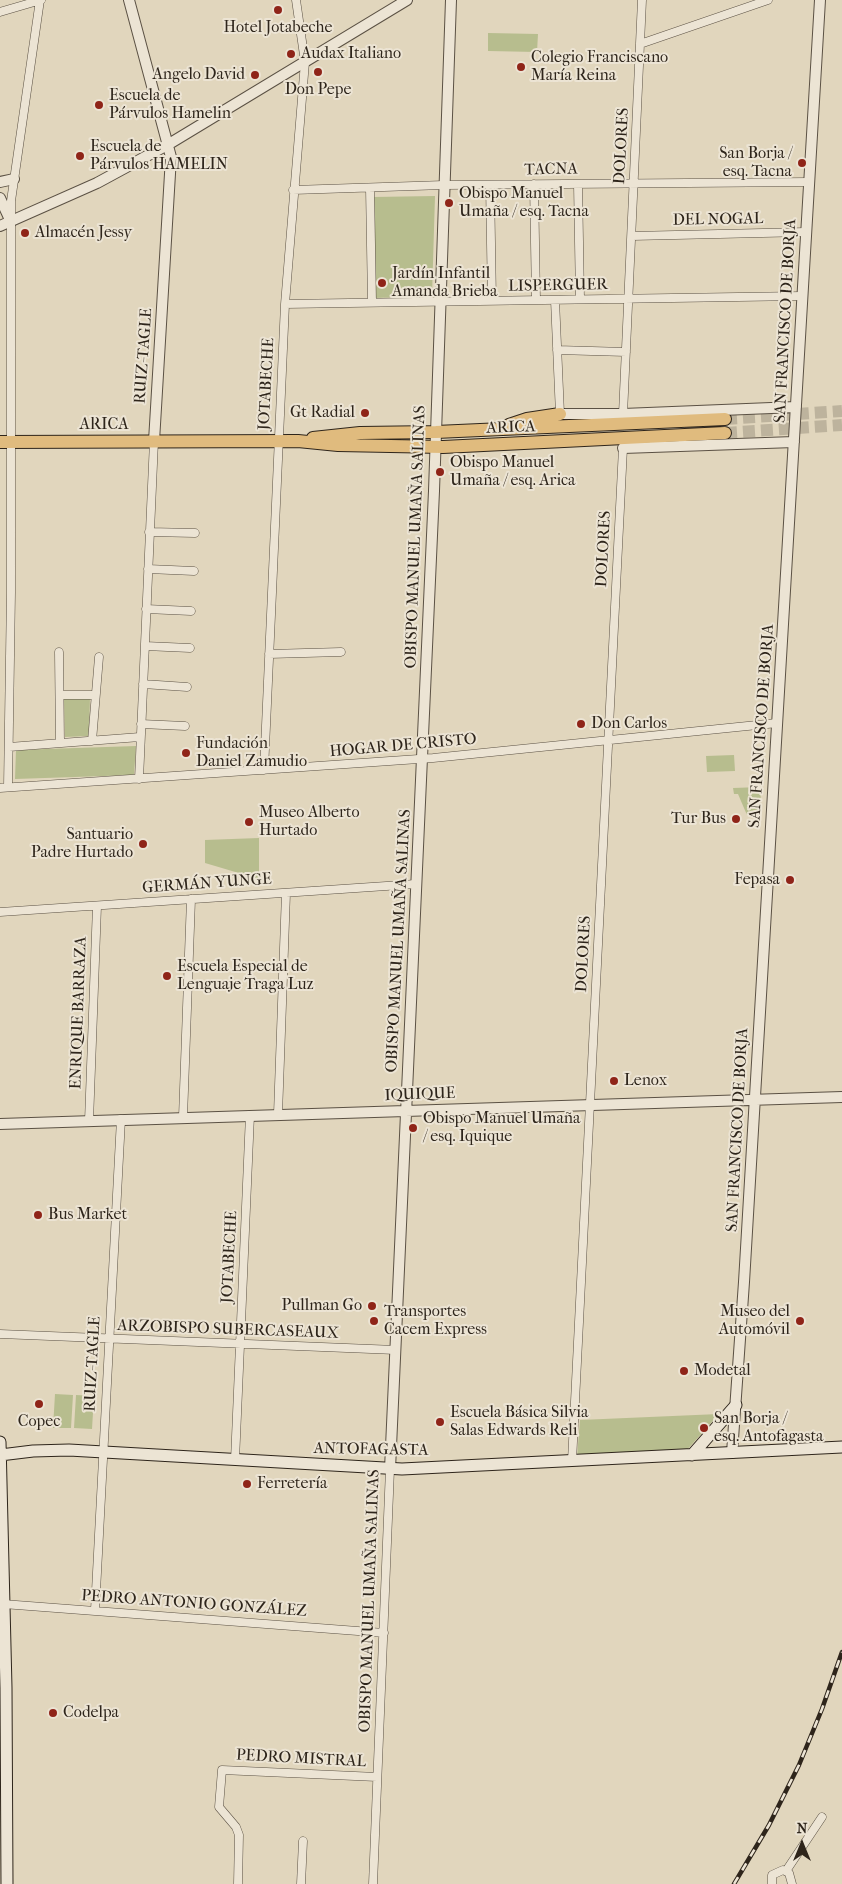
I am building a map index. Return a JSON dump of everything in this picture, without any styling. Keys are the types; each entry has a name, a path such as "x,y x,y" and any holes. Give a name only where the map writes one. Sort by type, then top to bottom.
{"main road":[{"path":"494,430 527,419 560,414"},
{"name":"ARICA","path":"298,441 360,432 494,430 725,419"},
{"name":"ARICA","path":"6,442 298,441 338,445 436,446 521,444 726,433"},
{"path":"521,444 556,447 623,448"},
{"path":"692,1455 736,1405"},
{"path":"7,1884 6,1688 2,1604 0,1441 22,1451"},
{"name":"ANTOFAGASTA","path":"1,1455 22,1451 62,1450 390,1469 836,1447 842,1442"}],"street":[{"path":"0,12 40,0 14,179 10,222 6,442 9,747 4,788"},
{"name":"RUIZ-TAGLE","path":"129,0 169,144 171,164 154,441 139,779"},
{"name":"JOTABECHE","path":"264,770 285,304 305,62 296,0"},
{"path":"0,226 97,183 169,144 407,0"},
{"name":"OBISPO MANUEL UMAÑA SALINAS","path":"373,1884 436,446 451,0"},
{"name":"DOLORES","path":"623,414 642,0"},
{"path":"640,44 768,0"},
{"name":"SAN FRANCISCO DE BORJA","path":"732,1453 755,1099 820,0"},
{"path":"0,182 14,179"},
{"name":"TACNA","path":"293,190 534,184 808,182"},
{"path":"534,184 536,300"},
{"path":"578,184 580,299"},
{"path":"490,185 492,301"},
{"path":"370,188 372,302"},
{"path":"0,198 10,222"},
{"name":"DEL NOGAL","path":"632,236 806,232"},
{"name":"LISPERGUER","path":"285,304 802,296"},
{"path":"555,300 560,414 623,414 796,407"},
{"path":"558,350 626,352"},
{"path":"623,448 794,442"},
{"name":"DOLORES","path":"572,1461 623,448"},
{"path":"150,532 195,534"},
{"path":"148,569 194,572"},
{"path":"146,609 191,611"},
{"path":"144,646 190,648"},
{"path":"59,652 60,743"},
{"path":"268,654 340,652"},
{"path":"92,741 94,694 99,657"},
{"path":"143,684 187,687"},
{"path":"60,696 94,694"},
{"name":"HOGAR DE CRISTO","path":"4,788 422,759 777,723"},
{"path":"141,724 185,726"},
{"path":"9,747 140,737"},
{"name":"GERMÁN YUNGE","path":"0,912 416,884"},
{"path":"278,1114 286,893"},
{"path":"184,1117 191,899"},
{"name":"ENRIQUE BARRAZA","path":"89,1121 97,906"},
{"name":"IQUIQUE","path":"0,1124 842,1097"},
{"name":"JOTABECHE","path":"234,1460 250,1115"},
{"name":"RUIZ-TAGLE","path":"95,1610 121,1119"},
{"name":"ARZOBISPO SUBERCASEAUX","path":"0,1334 396,1350"},
{"name":"PEDRO ANTONIO GONZÁLEZ","path":"2,1604 384,1633"},
{"name":"PEDRO MISTRAL","path":"238,1884 239,1835 236,1827 220,1810 218,1804 221,1772 224,1770 377,1777"},
{"path":"772,1884 774,1873 786,1870 822,1817"},
{"path":"301,1884 303,1842"},
{"path":"786,1870 792,1884"}],"green space":[{"path":"488,33 538,34 537,52 488,51"},
{"path":"435,196 432,296 375,298 373,197"},
{"path":"90,697 89,736 65,737 64,698"},
{"path":"136,746 134,775 15,779 16,750"},
{"path":"734,755 735,771 707,772 706,756"},
{"path":"761,787 760,816 747,815 738,794 734,794 733,788"},
{"path":"259,838 259,879 205,863 205,840"},
{"path":"55,1394 73,1395 71,1428 53,1428"},
{"path":"76,1395 94,1396 92,1429 74,1428"},
{"path":"719,1414 686,1451 577,1457 580,1420"}],"tunnel":[{"path":"725,419 842,411"},
{"path":"725,433 842,425"}],"railway":[{"path":"734,1884 769,1825 799,1765 822,1709 842,1652"}],"place":[{"name":"Hotel Jotabeche","path":"278,10"},
{"name":"Audax Italiano","path":"291,54"},
{"name":"Colegio Franciscano María Reina","path":"521,67"},
{"name":"Don Pepe","path":"318,72"},
{"name":"Angelo David","path":"255,75"},
{"name":"Escuela de Párvulos Hamelin","path":"99,105"},
{"name":"Escuela de Párvulos HAMELIN","path":"80,156"},
{"name":"San Borja / esq. Tacna","path":"802,163"},
{"name":"Obispo Manuel Umaña / esq. Tacna","path":"449,203"},
{"name":"Almacén Jessy","path":"25,233"},
{"name":"Jardín Infantil Amanda Brieba","path":"382,283"},
{"name":"Gt Radial","path":"365,413"},
{"name":"Obispo Manuel Umaña / esq. Arica","path":"440,472"},
{"name":"Don Carlos","path":"581,724"},
{"name":"Fundación Daniel Zamudio","path":"186,753"},
{"name":"Tur Bus","path":"736,819"},
{"name":"Museo Alberto Hurtado","path":"249,822"},
{"name":"Santuario Padre Hurtado","path":"143,844"},
{"name":"Fepasa","path":"790,880"},
{"name":"Escuela Especial de Lenguaje Traga Luz","path":"167,976"},
{"name":"Lenox","path":"614,1081"},
{"name":"Obispo Manuel Umaña / esq. Iquique","path":"413,1128"},
{"name":"Bus Market","path":"38,1215"},
{"name":"Pullman Go","path":"372,1306"},
{"name":"Transportes Cacem Express","path":"374,1321"},
{"name":"Museo del Automóvil","path":"800,1321"},
{"name":"Modetal","path":"684,1371"},
{"name":"Copec","path":"39,1404"},
{"name":"Escuela Básica Silvia Salas Edwards Reli","path":"440,1422"},
{"name":"San Borja / esq. Antofagasta","path":"704,1428"},
{"name":"Ferretería","path":"247,1484"},
{"name":"Codelpa","path":"53,1713"}]}
